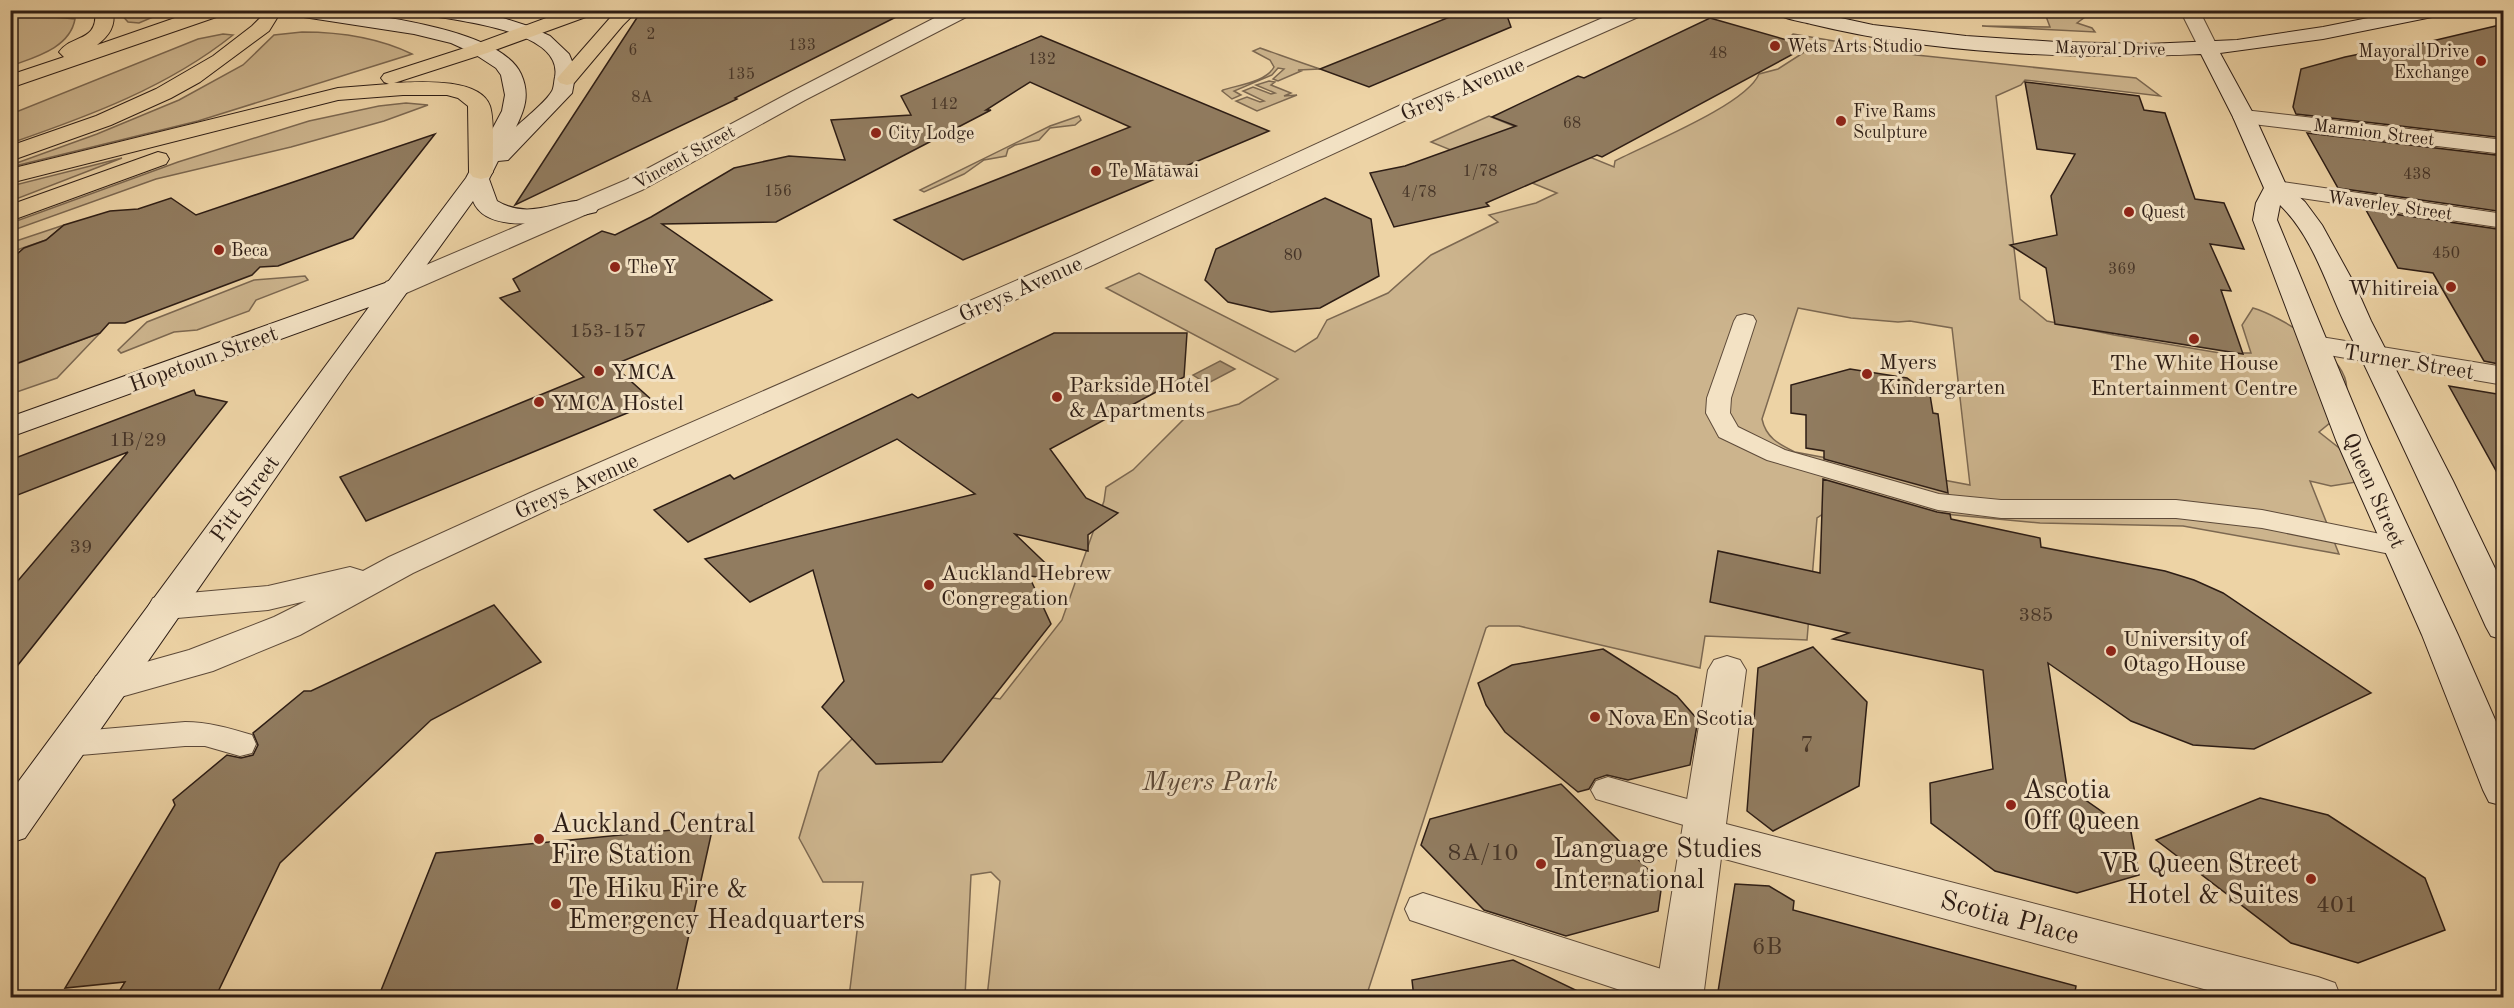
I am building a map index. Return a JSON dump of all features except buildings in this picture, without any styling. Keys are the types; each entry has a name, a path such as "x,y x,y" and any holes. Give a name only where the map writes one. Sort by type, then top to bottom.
{"main road":[{"path":"38,70 94,39 104,26 106,20 104,10"},
{"path":"10,80 218,10"},
{"path":"10,154 83,128 189,81 224,58 271,20 273,10"},
{"name":"Pitt Street","path":"297,10 414,28 458,39 480,49 505,67 513,79 516,95 513,111 479,176"},
{"path":"430,10 483,19 528,33 554,46 566,66 567,79"},
{"path":"10,214 94,181 339,94 528,33 587,10"},
{"path":"567,79 616,21 629,10"},
{"name":"Vincent Street","path":"395,288 634,185 798,96 965,10"},
{"name":"Greys Avenue","path":"110,686 200,661 243,645 327,606 401,565 1086,259 1408,110 1638,10"},
{"name":"Mayoral Drive","path":"1782,10 1866,29 1992,44 2132,50 2208,48 2280,39 2438,10"},
{"path":"2189,10 2244,117 2276,188 2296,207 2310,225 2342,285 2437,481 2504,627"},
{"name":"Pitt Street","path":"10,826 395,288 479,176 562,93 567,79"},
{"path":"10,176 339,94 430,88 465,93 478,103 480,109 479,176 486,205 506,217 541,215 586,207"},
{"name":"Marmion Street","path":"2244,117 2504,147"},
{"name":"Waverley Street","path":"2276,188 2504,221"},
{"name":"Queen Street","path":"2276,188 2268,203 2265,220 2352,440 2440,635 2504,790"},
{"name":"Hopetoun Street","path":"10,428 395,288"},
{"name":"Turner Street","path":"2315,345 2504,376"},
{"name":"Greys Avenue","path":"166,607 268,598 317,589 401,565"},
{"path":"1679,995 1727,670"},
{"name":"Scotia Place","path":"1703,826 2318,998"}],"lane":[{"path":"1745,321 1719,399 1718,413 1728,432 1776,455 1938,502 2001,509 2176,509 2262,519 2400,547"},
{"path":"69,744 204,734 240,744"},
{"path":"1608,790 1703,826"},
{"path":"1423,909 1679,995"}],"green space":[{"path":"11,10 54,11 55,17 75,19 72,29 59,44 40,55 11,66"},
{"path":"118,11 167,11 139,23 128,22"},
{"path":"2044,11 2092,12 2077,23 2092,28 2095,32 1982,26 2050,27"},
{"path":"302,32 359,37 412,54 198,121 11,167 11,165 97,134 179,100 243,65 274,35"},
{"path":"223,34 233,35 182,70 155,85 98,111 11,143 11,114 198,39"},
{"name":"Myers Park","path":"1793,34 1916,55 2136,78 2160,96 2025,80 2021,85 1996,96 2020,299 2047,321 2220,353 2251,353 2242,325 2253,308 2293,327 2321,348 2333,359 2341,371 2346,382 2347,394 2346,415 2319,432 2348,455 2363,481 2331,486 2310,481 2339,554 2183,526 2040,523 1838,504 1817,518 1807,640 1705,636 1700,668 1519,626 1489,626 1486,628 1366,997 987,997 1000,881 991,872 971,875 965,997 849,997 863,882 823,882 799,838 819,772 871,720 951,692 1000,699 1062,620 1104,501 1106,487 1133,470 1184,419 1239,404 1278,379 1106,288 1139,273 1295,352 1317,338 1327,320 1388,293 1431,255 1498,222 1489,215 1536,203 1557,193 1431,142 1489,116 1614,167 1615,161 1716,111 1750,86 1759,74 1778,69 1817,44 1790,37","holes":["1798,308 1851,318 1910,321 1952,328 1970,485 1795,452 1770,436 1762,419"]},
{"path":"1260,48 1320,69 1298,70 1301,71 1278,81 1273,79 1284,69 1278,68 1272,75 1234,91 1241,95 1232,99 1222,91 1258,80 1274,67 1270,60 1253,51"},
{"path":"1269,81 1275,82 1271,85 1291,93 1284,96 1297,95 1257,111 1236,101 1247,97 1260,102 1264,101 1243,91 1253,87 1271,94 1275,93 1256,85"},
{"path":"406,103 428,105 384,121 291,147 156,179 11,231 11,223 178,162 309,121 379,106"},
{"path":"1079,116 1081,120 1075,125 1050,128 1039,140 1015,145 1008,149 1006,156 984,160 964,174 924,192 920,190 1050,126"},
{"path":"122,158 11,201 11,186"},
{"path":"64,225 46,240 11,252 10,243"},
{"path":"305,276 308,280 256,300 249,311 197,330 174,332 121,353 118,350 147,322 254,280"},
{"path":"100,333 57,378 11,394 11,366"}],"shaded area":[{"path":"1220,361 1235,369 1197,389 1189,385 1199,379 1193,375"}],"place":[{"name":"Wets Arts Studio","path":"1775,46"},
{"name":"Mayoral Drive Exchange","path":"2481,61"},
{"name":"Five Rams Sculpture","path":"1841,121"},
{"name":"City Lodge","path":"876,133"},
{"name":"Te Mātāwai","path":"1096,171"},
{"name":"Quest","path":"2129,212"},
{"name":"Beca","path":"219,250"},
{"name":"The Y","path":"615,267"},
{"name":"Whitireia","path":"2451,287"},
{"name":"The White House Entertainment Centre","path":"2194,339"},
{"name":"YMCA","path":"599,371"},
{"name":"Myers Kindergarten","path":"1867,374"},
{"name":"Parkside Hotel & Apartments","path":"1057,397"},
{"name":"YMCA Hostel","path":"539,402"},
{"name":"Auckland Hebrew Congregation","path":"929,585"},
{"name":"University of Otago House","path":"2111,651"},
{"name":"Nova En Scotia","path":"1595,717"},
{"name":"Ascotia Off Queen","path":"2011,805"},
{"name":"Auckland Central Fire Station","path":"539,839"},
{"name":"Language Studies International","path":"1541,864"},
{"name":"VR Queen Street Hotel & Suites","path":"2311,879"},
{"name":"Te Hiku Fire & Emergency Headquarters","path":"556,904"}]}
